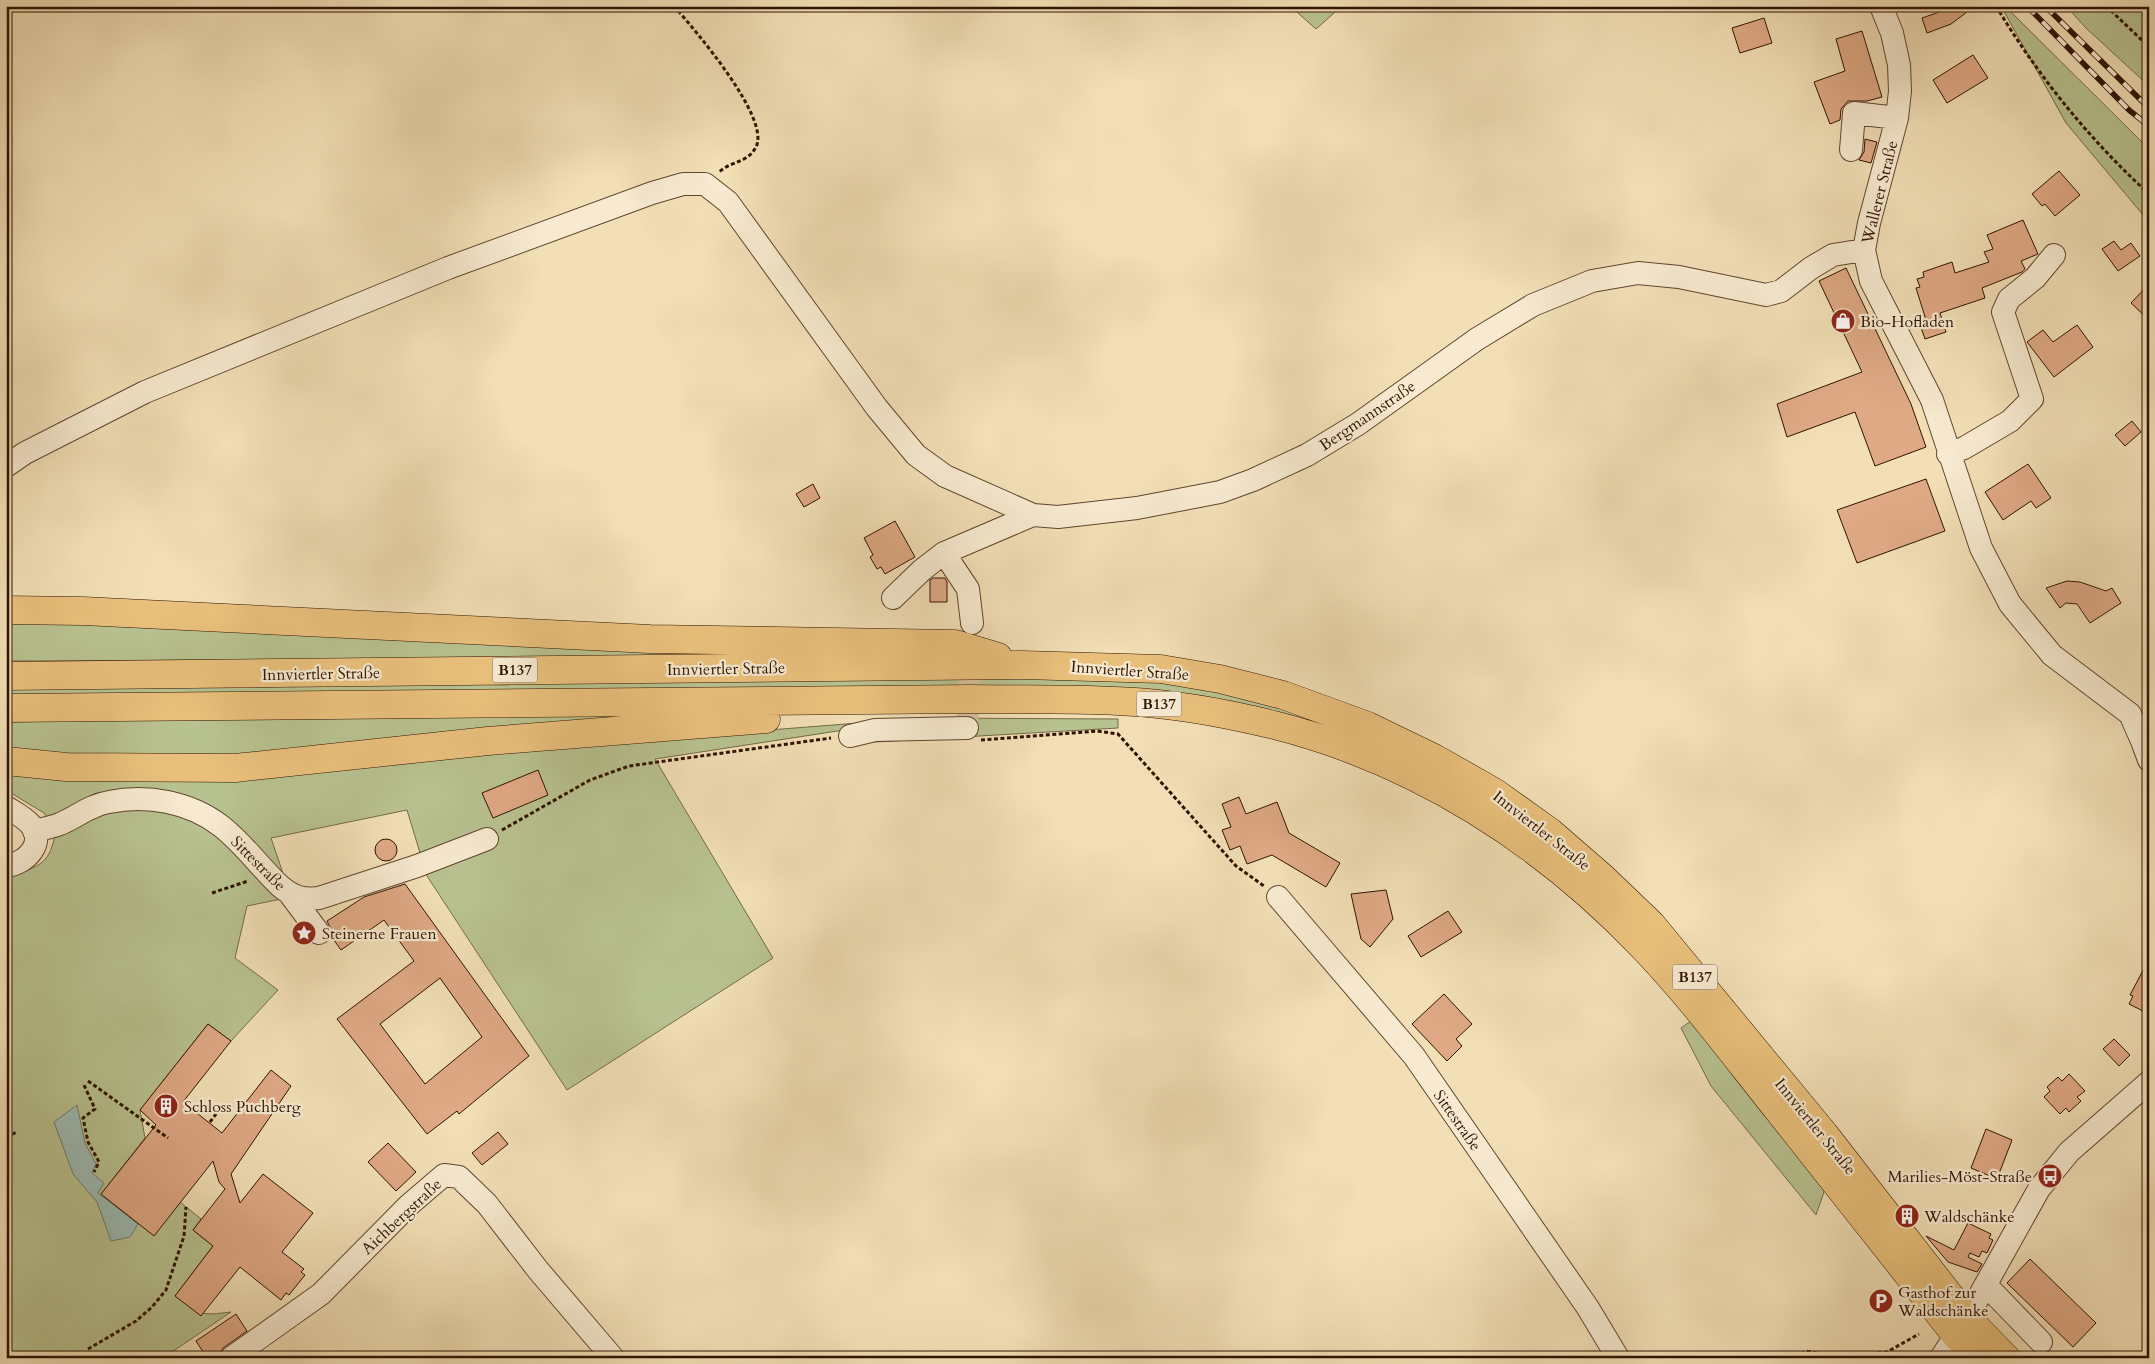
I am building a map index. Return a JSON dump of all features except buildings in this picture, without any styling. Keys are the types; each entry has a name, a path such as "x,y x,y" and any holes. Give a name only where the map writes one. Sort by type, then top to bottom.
{"main road":[{"path":"6,610 83,611 650,639 955,644 1023,664"},
{"name":"Innviertler Straße","path":"6,676 1023,664 1161,669 1220,679 1283,695 1368,726 1434,758 1494,792 1550,832 1603,878 1651,924 1825,1135 1962,1327 1978,1358"},
{"name":"Innviertler Straße","path":"6,708 1065,700 1168,706 1276,726 1324,740 1369,756 1455,797 1535,850 1591,895 1644,948 1696,1007 1962,1327 2006,1358"},
{"path":"6,761 66,767 235,768 488,741 803,716 848,701"}],"street":[{"name":"Wallerer Straße","path":"1881,6 1892,33 1899,65 1900,91 1897,118 1864,250 1871,281 1932,400 1948,454 1981,548 2010,604 2052,655 2139,711 2142,741 2149,760"},
{"path":"1852,150 1854,113 1897,118"},
{"path":"6,466 25,453 145,392 448,268 652,193 683,184 706,184"},
{"name":"Bergmannstraße","path":"706,184 728,202 877,408 916,455 945,476 1033,515 1058,517 1137,508 1220,492 1253,480 1307,455 1358,424 1477,339 1533,305 1592,281 1638,273 1679,277 1766,294 1782,291 1811,268 1833,255 1864,250"},
{"path":"1948,454 1964,448 2010,421 2032,399 2003,312 2009,299 2035,278 2054,255"},
{"path":"893,598 922,570 944,553 1033,515"},
{"path":"944,553 968,589 972,623"},
{"path":"850,736 875,730 970,734"},
{"name":"Sittestraße","path":"34,831 61,824 89,808 108,802 130,799 158,800 197,811 210,819 222,827 289,893 307,899 319,898 417,866 486,839"},
{"path":"6,807 30,823 34,831 34,850 19,863 6,866"},
{"path":"289,893 319,934"},
{"name":"Sittestraße","path":"1278,897 1414,1056 1588,1308 1618,1358"},
{"path":"1941,1358 1962,1327 2039,1189 2069,1152 2149,1082"},
{"name":"Aichbergstraße","path":"231,1358 321,1294 409,1205 444,1175 459,1178 487,1204 538,1270 613,1358"},
{"path":"1986,1285 2041,1342"}],"path":[{"path":"674,6 699,34 746,100 759,134 756,146 747,159 722,169 706,184"},
{"path":"1996,6 2020,45 2054,92 2106,154 2149,194"},
{"path":"2106,6 2149,47"},
{"path":"970,734 1097,731 1118,734 1236,866 1278,897"},
{"path":"486,839 590,780 629,766 850,736"},
{"path":"212,893 268,874"},
{"path":"88,1081 168,1138"},
{"path":"84,1085 94,1109 82,1118 88,1142 99,1162 94,1172"},
{"path":"210,1122 219,1110"},
{"path":"6,1137 17,1132"},
{"path":"88,1349 136,1321 152,1307 166,1290 184,1236 186,1207"},
{"path":"1796,1358 1806,1351 1838,1356 1887,1352 1919,1334"}],"green space":[{"path":"1290,6 1342,6 1316,29"},
{"path":"2001,6 2005,6 2149,149 2149,222 2066,123"},
{"path":"2066,6 2145,6 2149,10 2149,86 2086,28"},
{"path":"6,618 854,657 6,661"},
{"path":"1075,676 1185,684 1284,707 1378,741 1462,785 1276,714 6,698 6,686"},
{"path":"726,710 239,755 51,761 6,751 6,722"},
{"path":"923,718 1118,719 1118,728 875,742 844,730 655,759 773,958 567,1090 427,876 407,810 271,838 291,897 247,906 235,958 278,990 231,1041 208,1024 140,1110 145,1138 101,1194 154,1235 180,1202 201,1219 193,1230 213,1246 175,1296 201,1313 231,1312 163,1358 6,1358 6,885 9,876 29,870 47,857 54,842 56,830 44,813 6,790 12,773 705,735"},
{"path":"1691,1021 1825,1189 1816,1215 1711,1086 1681,1028"}],"water":[{"path":"77,1105 85,1143 96,1164 92,1173 104,1183 98,1193 138,1224 130,1237 111,1241 97,1202 73,1174 54,1122"}],"tunnel":[{"path":"967,728 971,649"}],"railway":[{"path":"2027,6 2129,110 2149,126"},
{"path":"2045,6 2149,108"}],"place":[{"name":"Bio-Hofladen","path":"1843,321"},
{"name":"Steinerne Frauen","path":"304,933"},
{"name":"Schloss Puchberg","path":"166,1106"},
{"name":"Marilies-Möst-Straße","path":"2050,1176"},
{"name":"Waldschänke","path":"1907,1216"},
{"name":"Gasthof zur Waldschänke","path":"1881,1301"}]}
